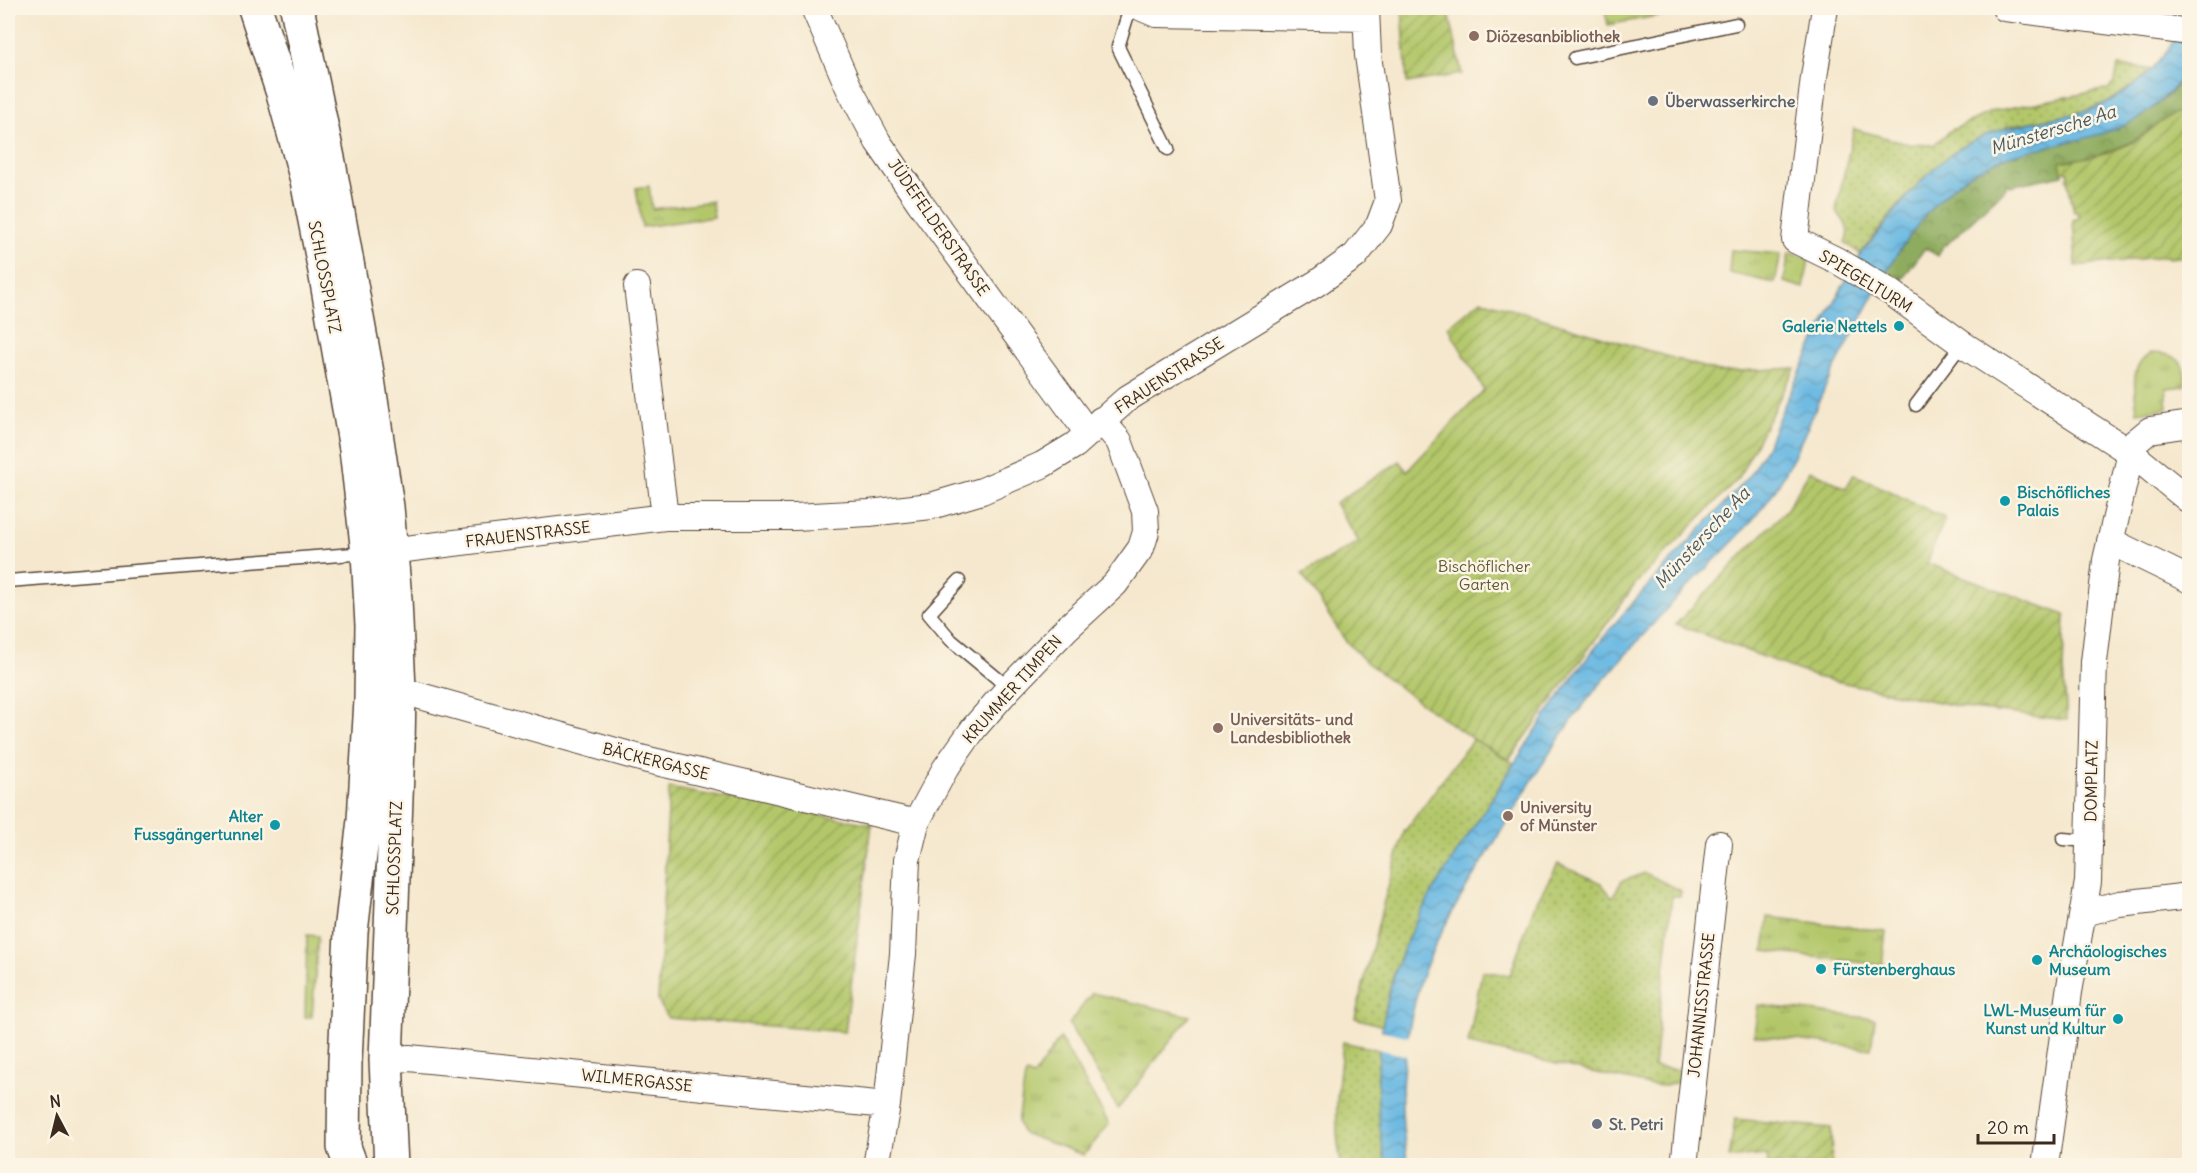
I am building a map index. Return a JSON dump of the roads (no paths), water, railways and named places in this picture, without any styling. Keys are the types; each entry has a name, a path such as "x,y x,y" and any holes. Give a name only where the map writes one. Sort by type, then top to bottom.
{"main road":[{"name":"SCHLOSSPLATZ","path":"255,8 283,93 307,180 356,449 380,552 396,606 399,690 386,1060 391,1166"},
{"name":"SCHLOSSPLATZ","path":"297,8 329,163 368,373 380,552 372,625 371,700 364,809 351,932 344,1147 351,1166"}],"street":[{"name":"JÜDEFELDERSTRASSE","path":"814,8 849,88 869,124 920,203 1095,426"},
{"path":"1142,8 1156,14 1366,13"},
{"name":"SPIEGELTURM","path":"1825,8 1814,77 1795,240 1836,260 1886,289 1962,344 2131,453"},
{"path":"2019,8 2184,32"},
{"name":"FRAUENSTRASSE","path":"380,552 665,518 805,516 869,513 931,506 981,491 1042,465 1075,445 1128,398 1317,283 1355,256 1379,225 1388,201 1368,55 1366,13"},
{"path":"637,286 665,518"},
{"path":"2190,424 2150,430 2133,444 2131,453 2190,501"},
{"name":"KRUMMER TIMPEN","path":"876,1166 887,1105 903,954 907,860 916,823 951,761 974,728 1066,629 1115,584 1132,564 1141,548 1146,532 1145,511 1119,441 1095,426"},
{"name":"DOMPLATZ","path":"2044,1166 2068,992 2088,882 2094,662 2102,586 2131,453"},
{"path":"2110,541 2190,580"},
{"name":"BÄCKERGASSE","path":"399,690 644,759 916,823"},
{"name":"JOHANNISSTRASSE","path":"1684,1166 1719,844"},
{"path":"2083,913 2120,904 2190,896"},
{"name":"WILMERGASSE","path":"386,1060 409,1058 887,1105"}],"lane":[{"path":"1130,8 1118,47 1168,149"},
{"path":"1575,58 1736,24"},
{"path":"1916,405 1962,344"},
{"path":"8,581 380,552"},
{"path":"959,581 929,614 951,640 1009,688"},
{"path":"2063,839 2089,841"}],"water":[{"name":"Münstersche Aa","path":"2188,8 2189,70 2152,108 2125,125 2100,134 2030,150 1985,166 1963,179 1929,211 1906,240 1877,288 1828,381 1781,481 1762,509 1612,670 1557,742 1458,902 1425,969 1410,1024 1404,1061 1402,1111 1408,1165 1386,1166 1378,1108 1380,1048 1390,989 1399,961 1418,918 1444,873 1525,747 1586,659 1639,596 1751,473 1767,445 1840,291 1861,254 1919,183 1939,164 1965,145 1996,131 2097,107 2131,87 2160,60 2172,43"}],"place":[{"name":"Diözesanbibliothek","path":"1474,36"},
{"name":"Überwasserkirche","path":"1653,101"},
{"name":"Galerie Nettels","path":"1899,326"},
{"name":"Bischöfliches Palais","path":"2005,501"},
{"name":"Universitäts- und Landesbibliothek","path":"1218,728"},
{"name":"University of Münster","path":"1508,816"},
{"name":"Alter Fussgängertunnel","path":"275,825"},
{"name":"Archäologisches Museum","path":"2037,960"},
{"name":"Fürstenberghaus","path":"1821,969"},
{"name":"LWL-Museum für Kunst und Kultur","path":"2118,1019"},
{"name":"St. Petri","path":"1597,1124"}],"park label":[{"name":"Bischöflicher Garten","path":"1484,575"}]}
